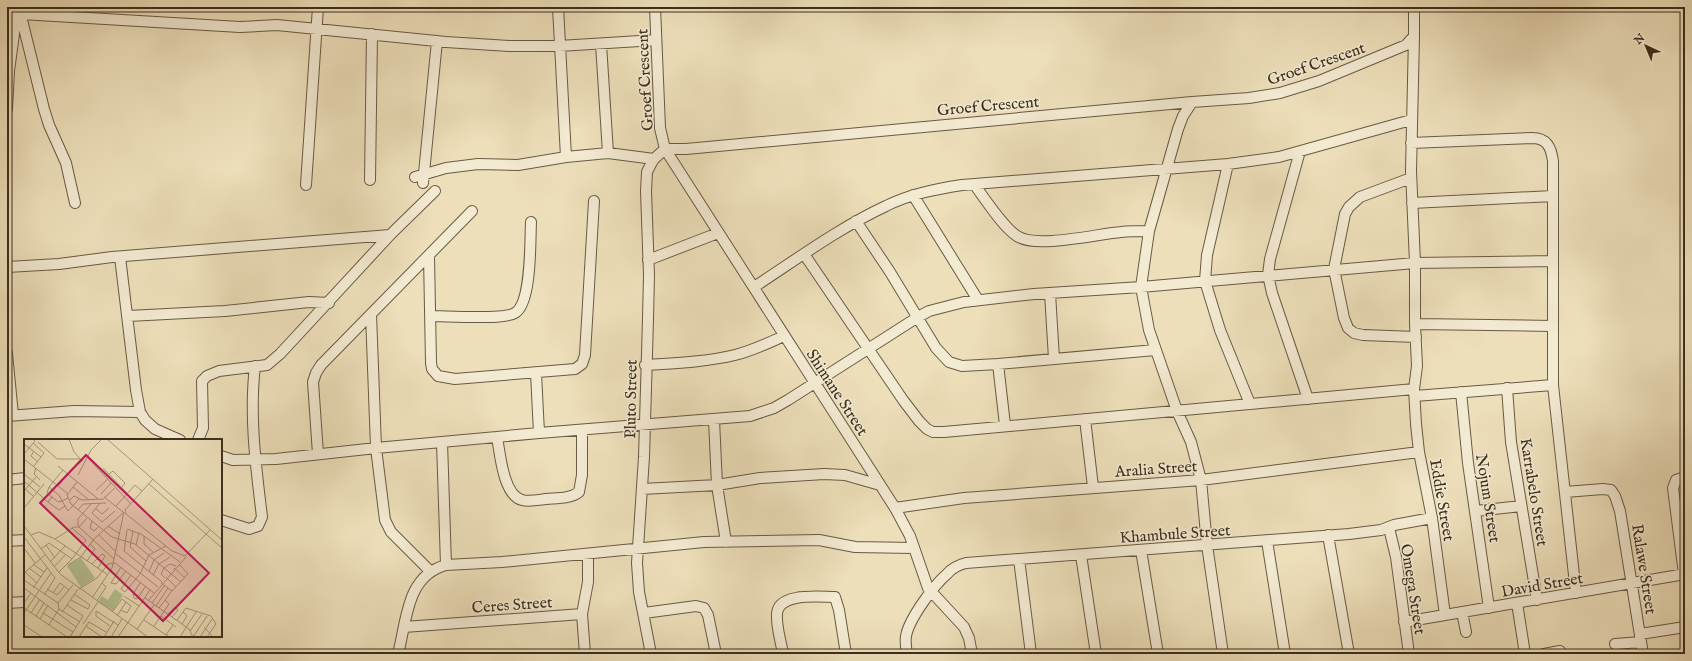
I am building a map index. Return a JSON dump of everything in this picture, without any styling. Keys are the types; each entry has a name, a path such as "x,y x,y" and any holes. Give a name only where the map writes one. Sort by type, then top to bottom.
{"street":[{"path":"306,185 318,7"},
{"path":"558,7 566,157"},
{"name":"Groef Crescent","path":"655,7 660,128 665,149 1269,96 1291,90 1380,57 1406,45 1414,36"},
{"path":"1414,7 1414,36"},
{"path":"16,12 240,27 277,25 493,45 559,46 656,40"},
{"path":"7,109 8,71 16,12"},
{"path":"16,12 49,125 66,163 75,203"},
{"path":"370,180 372,34"},
{"name":"Eddie Street","path":"1414,36 1411,120 1411,178 1415,263 1415,324 1418,366 1415,392 1416,424 1419,452 1432,518 1445,615"},
{"path":"272,241 389,238 426,185 437,41"},
{"path":"601,44 608,153"},
{"path":"1192,102 1181,122 1149,231 1141,287 1144,308 1155,350 1177,411 1189,437 1201,480 1207,545 1223,654"},
{"path":"754,287 856,221 886,205 913,195 938,189 974,184 1263,160 1411,120"},
{"path":"1411,143 1539,138 1548,145 1552,152 1553,385 1576,593"},
{"name":"Pluto Street","path":"651,654 638,575 638,549 645,425 648,260 646,180 647,172 654,159 665,149"},
{"name":"Shimane Street","path":"665,149 895,508 908,530 928,588 964,627 969,638 972,654"},
{"path":"1300,151 1270,259 1268,275 1272,293 1308,399"},
{"path":"198,439 203,428 202,381 207,376 219,371 267,364 280,354 329,303 390,235 426,185 446,168 478,164 518,165 566,157 608,153 654,159"},
{"path":"1228,164 1207,255 1206,281 1220,330 1250,404"},
{"path":"1411,178 1360,197 1349,207 1345,214 1334,269 1344,318 1348,328 1354,333 1363,335 1416,337"},
{"path":"974,184 1008,228 1022,239 1040,241 1122,232 1149,231"},
{"path":"913,195 978,300"},
{"path":"1412,203 1553,196"},
{"path":"428,256 431,363 432,369 438,376 441,378 455,379 575,370 584,361 594,201"},
{"path":"318,454 313,382 322,364 472,211"},
{"path":"856,221 918,317 936,348 949,362 962,366 998,364 1155,350"},
{"path":"430,316 504,316 519,310 525,299 531,222"},
{"path":"648,260 718,233"},
{"path":"7,267 59,264 120,257 390,235"},
{"path":"804,254 903,400 927,430 933,432 1308,399 1415,392 1461,392 1553,385"},
{"path":"120,257 140,412 148,424 161,436 175,439"},
{"path":"222,456 233,460 255,460 539,433 750,416 774,408 815,384 918,317 940,307 978,300 1415,263 1553,261"},
{"path":"1050,294 1054,359"},
{"path":"128,316 225,310 309,302 329,303"},
{"path":"371,314 376,448 387,526 405,547 430,571"},
{"path":"1415,324 1553,326"},
{"path":"646,365 698,361 735,355 758,348 784,336"},
{"path":"7,353 10,416 74,412 140,412"},
{"path":"998,364 1005,425"},
{"path":"222,520 249,529 258,526 262,517 255,460 252,390 255,366"},
{"path":"536,373 539,433"},
{"name":"Karrabelo Street","path":"1507,388 1511,442 1537,600"},
{"name":"Nojum Street","path":"1461,392 1468,463 1489,608"},
{"path":"1085,419 1093,487"},
{"path":"714,420 717,485 726,542"},
{"path":"497,437 506,483 510,491 517,498 529,501 570,497 579,492 582,475 582,430"},
{"path":"442,442 446,565"},
{"name":"Aralia Street","path":"895,508 964,498 1201,480 1419,452"},
{"path":"642,489 717,485 760,478 824,474 845,475 880,485"},
{"path":"1685,477 1680,478 1674,483 1675,507 1685,574"},
{"path":"7,480 24,478"},
{"name":"Ralawe Street","path":"1565,492 1603,489 1612,491 1619,505 1643,654"},
{"path":"1476,511 1521,506"},
{"name":"Khambule Street","path":"907,654 906,636 909,627 920,608 942,579 953,568 966,563 1267,541 1378,531 1394,525 1432,518"},
{"name":"Omega Street","path":"1389,528 1396,557 1409,654"},
{"path":"1328,535 1349,654"},
{"path":"7,541 24,540"},
{"path":"398,654 411,599 418,585 430,571 446,565 476,565 704,542 819,540 855,547 914,548"},
{"path":"1267,541 1285,654"},
{"path":"1141,550 1158,654"},
{"path":"585,654 582,614 588,582 588,554"},
{"path":"1081,555 1096,654"},
{"path":"1019,559 1031,654"},
{"path":"922,572 931,578 942,579"},
{"name":"David Street","path":"1404,622 1685,574"},
{"path":"783,654 777,613 781,604 789,599 796,598 835,597 839,610 846,654"},
{"path":"7,603 24,602"},
{"path":"1517,603 1525,654"},
{"path":"644,613 696,606 704,608 707,610 710,620 716,654"},
{"path":"1462,612 1466,632"},
{"name":"Ceres Street","path":"404,627 582,614"},
{"path":"1615,644 1685,627"},
{"path":"1544,654 1560,651"}]}
